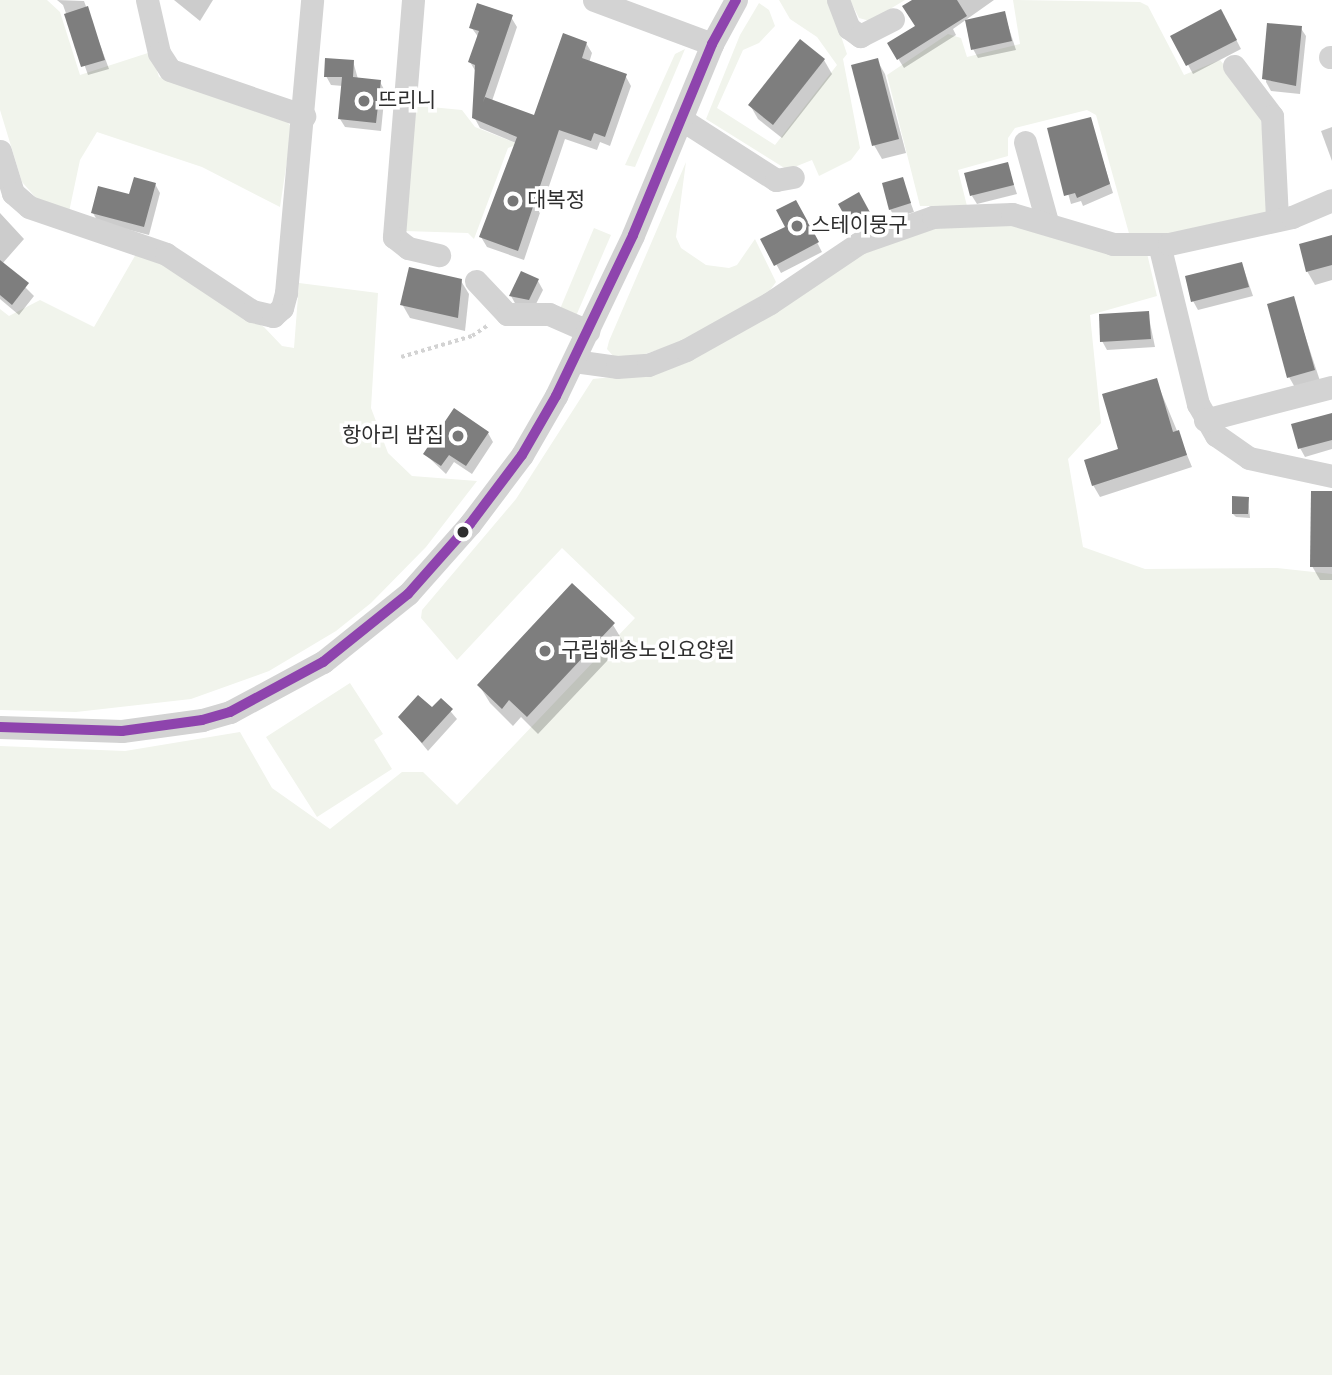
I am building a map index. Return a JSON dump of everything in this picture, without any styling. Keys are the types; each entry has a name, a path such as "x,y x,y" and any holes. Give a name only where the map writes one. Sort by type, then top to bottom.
{"street":[{"path":"146,0 159,53 170,71 304,116"},
{"path":"0,151 13,193 29,207 166,254 267,317 278,313 285,301 304,116 312,0"},
{"path":"413,0 394,237 408,248 439,255"},
{"path":"594,0 712,44"},
{"path":"0,727 122,731 202,720 256,701 323,662 385,616 455,542 522,455 575,361 712,44 736,0"},
{"path":"838,0 849,28 860,36 893,19"},
{"path":"1234,66 1272,116 1277,220"},
{"path":"681,119 776,180 793,177"},
{"path":"1025,142 1047,222"},
{"path":"575,361 617,367 648,365 686,350 770,303 859,243 900,225 959,212 1012,214 1047,222 1113,244 1160,244 1277,220 1332,200"},
{"path":"1160,244 1205,420 1231,448 1249,458 1332,476"},
{"path":"476,281 507,314 549,314 588,331"},
{"path":"1205,420 1332,387"}],"path":[{"path":"401,357 472,335 507,314"}],"shaded area":[{"path":"0,0 47,0 60,12 80,75 151,52 159,77 286,120 292,128 280,207 202,167 97,132 80,160 69,212 37,199 22,182 0,110"},
{"path":"779,0 829,0 847,54 843,59 860,148 851,160 819,176 812,160 792,168 794,174 706,119 740,35 759,3 769,10 775,26 759,43 743,50 717,108 775,145 837,65 817,37 790,19"},
{"path":"850,0 905,0 870,21 859,18"},
{"path":"1013,0 1140,2 1148,6 1184,75 1220,60 1260,109 1270,211 1167,239 1130,237 1096,115 1087,110 1015,128 1008,138 1008,156 958,170 967,206 920,206 887,75 948,34 961,38 967,57 1020,44"},
{"path":"685,49 635,167 625,165 675,54"},
{"path":"410,105 462,110 475,127 518,144 508,148 474,239 468,233 404,231"},
{"path":"686,162 676,237 681,248 706,265 729,268 737,265 755,239 776,282 768,293 691,339 642,355 614,357 607,349 609,341"},
{"path":"994,219 1146,249 1157,296 1090,315 1101,423 1068,459 1083,547 1145,569 1277,568 1332,574 1332,1375 0,1375 0,746 125,751 240,732 272,788 330,829 402,772 423,772 457,805 635,618 562,548 457,660 421,618 422,610 516,499 593,379 632,375 896,234"},
{"path":"594,228 611,235 576,316 560,309"},
{"path":"136,254 156,261 264,327 282,346 294,348 299,283 378,293 371,408 388,453 412,476 477,481 426,547 371,603 336,631 269,671 191,699 76,712 0,710 0,309 9,316 40,300 94,327"},
{"path":"350,683 383,734 374,740 392,769 317,817 266,737"}],"building":[{"path":"912,0 957,0 967,16 897,60 887,43 915,26 902,6"},
{"path":"477,3 513,15 483,102 485,97 534,115 563,33 587,42 582,58 627,74 605,137 594,133 591,141 559,130 518,251 479,237 517,137 472,118 475,65 468,62 479,31 469,28"},
{"path":"88,6 105,60 81,67 64,14"},
{"path":"1221,9 1237,40 1186,66 1170,36"},
{"path":"1005,11 1012,41 971,50 965,20"},
{"path":"1267,23 1302,26 1296,86 1262,79"},
{"path":"800,39 825,59 773,125 748,105"},
{"path":"325,58 354,60 353,77 381,80 376,123 338,119 342,77 324,77"},
{"path":"878,58 899,139 872,146 851,65"},
{"path":"1091,117 1110,184 1077,198 1075,193 1064,196 1047,128"},
{"path":"1008,162 1014,185 970,196 964,173"},
{"path":"134,177 156,183 144,227 91,213 98,186 129,194"},
{"path":"903,177 911,203 889,210 882,183"},
{"path":"859,192 872,216 851,227 838,204"},
{"path":"796,200 819,242 774,266 760,239 785,227 776,210"},
{"path":"1332,235 1332,265 1306,272 1299,244"},
{"path":"0,260 29,283 12,305 0,295"},
{"path":"1242,262 1249,287 1191,302 1185,276"},
{"path":"409,267 462,279 458,318 400,305"},
{"path":"521,271 539,279 529,300 509,296"},
{"path":"1294,296 1315,370 1287,378 1267,304"},
{"path":"1149,311 1151,339 1100,342 1099,314"},
{"path":"1157,378 1173,432 1179,430 1187,455 1092,486 1084,460 1118,449 1102,394"},
{"path":"454,408 489,432 466,466 449,455 441,466 423,454"},
{"path":"1332,413 1332,440 1298,449 1291,424"},
{"path":"1311,491 1332,491 1332,567 1310,567"},
{"path":"1232,496 1249,497 1248,514 1232,514"},
{"path":"572,583 615,623 527,717 509,700 502,709 477,685"},
{"path":"418,695 432,707 441,698 453,709 422,743 398,717"}],"transit line":[{"path":"0,727 122,731 202,720 230,712 323,662 408,594 470,524 522,455 556,396 633,235 712,44 736,0"}],"place":[{"name":"뜨리니","path":"364,101"},
{"name":"대복정","path":"513,201"},
{"name":"스테이뭉구","path":"797,226"},
{"name":"항아리 밥집","path":"458,436"},
{"name":"구립해송노인요양원","path":"545,651"}]}
